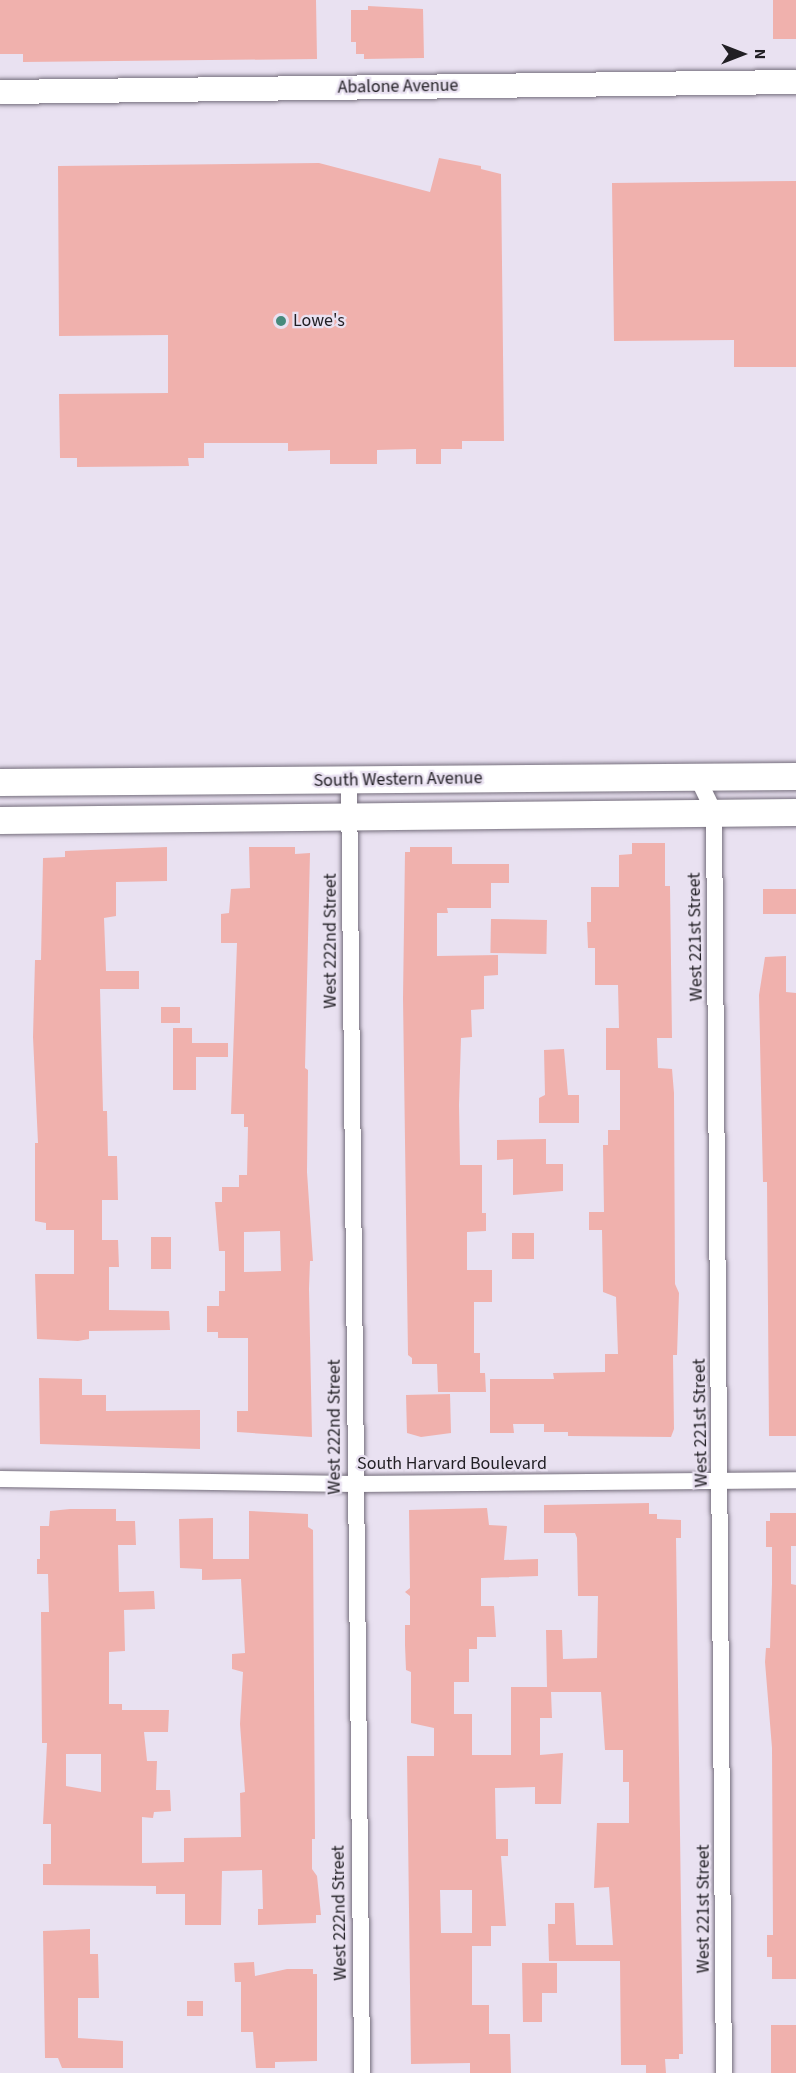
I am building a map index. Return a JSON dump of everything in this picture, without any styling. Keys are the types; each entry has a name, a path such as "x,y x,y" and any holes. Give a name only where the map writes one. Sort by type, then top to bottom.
{"main road":[{"name":"South Western Avenue","path":"0,782 796,776"},
{"name":"South Western Avenue","path":"0,820 796,812"}],"street":[{"name":"Abalone Avenue","path":"0,92 796,82"},
{"name":"West 221st Street","path":"697,777 714,812 724,2073"},
{"name":"West 222nd Street","path":"350,781 362,2073"},
{"name":"South Harvard Boulevard","path":"0,1479 355,1484 796,1480"}],"building":[{"path":"0,0 316,0 317,59 23,62 23,54 0,54"},
{"path":"773,0 796,0 796,39 773,39"},
{"path":"368,6 423,9 424,58 364,59 364,54 356,54 356,42 351,42 351,10 368,10"},
{"name":"Lowe's","path":"439,158 481,166 481,169 501,174 504,441 462,441 462,449 441,449 441,464 416,464 416,449 377,450 377,464 330,464 330,450 288,451 288,443 204,443 204,458 188,458 189,466 77,467 77,458 60,458 59,394 168,393 168,335 59,336 58,166 319,163 430,192"},
{"path":"796,181 796,367 734,367 734,340 614,341 612,183"},
{"path":"632,843 665,843 665,886 670,886 672,1038 657,1038 658,1068 672,1069 674,1093 675,1284 679,1293 677,1355 673,1355 674,1429 671,1437 568,1436 568,1432 544,1432 544,1424 513,1424 514,1433 490,1433 490,1379 554,1379 553,1373 605,1372 605,1354 618,1354 616,1297 603,1292 602,1230 589,1230 589,1212 604,1212 603,1145 608,1145 608,1130 620,1130 620,1070 606,1070 606,1028 619,1028 618,985 595,985 595,948 588,948 587,922 591,922 591,887 619,887 619,855 632,854"},
{"path":"167,847 167,881 116,882 116,916 104,918 106,971 139,971 139,989 100,989 103,1111 107,1111 108,1156 117,1156 118,1200 102,1200 102,1240 118,1240 119,1267 109,1267 109,1310 169,1311 170,1330 89,1331 89,1339 78,1341 37,1339 35,1274 74,1274 74,1230 46,1230 46,1223 35,1221 35,1143 38,1143 33,1037 35,960 41,960 43,858 65,857 65,851"},
{"path":"249,847 295,847 295,854 310,853 305,1068 308,1070 307,1172 313,1261 310,1261 309,1289 312,1437 237,1432 237,1411 248,1411 248,1338 218,1338 218,1332 207,1332 207,1306 219,1306 219,1291 225,1291 225,1251 219,1251 215,1202 222,1202 222,1187 239,1187 239,1175 247,1175 248,1127 244,1127 244,1114 231,1114 237,943 221,943 221,914 229,913 231,889 250,888","holes":["280,1231 281,1271 244,1272 244,1232"]},
{"path":"410,847 452,847 452,864 509,864 509,883 491,883 491,908 447,908 448,913 437,913 437,956 498,955 498,975 484,976 484,1009 471,1010 472,1037 461,1038 459,1105 460,1165 482,1165 482,1213 486,1213 486,1231 467,1232 467,1270 492,1270 492,1302 474,1302 474,1353 480,1353 480,1373 485,1373 486,1392 438,1392 437,1364 412,1364 412,1358 408,1355 403,998 405,852 410,852"},
{"path":"763,889 796,889 796,914 763,914"},
{"path":"491,919 547,920 546,954 490,953"},
{"path":"786,956 786,992 796,993 796,1436 769,1436 767,1182 763,1182 759,995 765,957"},
{"path":"161,1007 180,1007 180,1023 161,1023"},
{"path":"173,1028 192,1028 192,1043 228,1043 228,1057 196,1057 196,1090 173,1090"},
{"path":"564,1049 568,1095 579,1095 579,1123 539,1123 539,1098 545,1095 544,1050"},
{"path":"546,1139 546,1164 563,1164 563,1191 513,1195 513,1159 497,1160 497,1140"},
{"path":"512,1233 534,1233 534,1259 512,1259"},
{"path":"151,1237 171,1237 171,1269 151,1269"},
{"path":"39,1378 82,1379 82,1395 106,1395 106,1411 200,1410 200,1449 40,1444"},
{"path":"450,1394 451,1433 421,1437 407,1433 406,1395"},
{"path":"649,1503 649,1514 657,1514 657,1519 681,1520 681,1538 676,1538 683,2054 679,2054 679,2059 665,2059 666,2073 646,2073 646,2065 621,2065 620,1961 549,1961 548,1924 555,1924 555,1903 574,1903 576,1945 613,1945 609,1887 594,1888 597,1823 629,1823 629,1782 623,1782 623,1750 605,1750 601,1692 551,1692 552,1718 540,1718 540,1755 563,1753 561,1804 535,1804 535,1787 495,1788 496,1839 508,1839 508,1856 501,1856 506,1926 491,1926 491,1946 472,1946 472,2005 489,2005 489,2034 510,2034 511,2073 470,2073 470,2063 411,2064 407,1756 434,1756 434,1728 411,1723 411,1672 406,1670 405,1645 405,1625 410,1625 410,1596 405,1592 410,1588 409,1510 487,1508 489,1525 507,1526 504,1560 538,1559 538,1576 481,1578 481,1606 494,1606 496,1637 477,1637 477,1649 469,1649 469,1682 454,1682 454,1714 472,1714 472,1755 511,1755 511,1687 547,1687 546,1630 562,1630 563,1659 597,1658 598,1596 578,1596 577,1538 575,1533 544,1533 544,1505","holes":["440,1890 472,1890 472,1933 441,1933"]},
{"path":"116,1509 116,1521 135,1521 136,1545 118,1545 119,1592 154,1591 155,1609 124,1610 125,1651 109,1652 109,1704 122,1704 122,1710 169,1710 168,1732 144,1732 147,1761 157,1761 156,1790 170,1790 171,1811 154,1812 153,1818 142,1817 142,1863 184,1862 184,1838 241,1837 240,1793 245,1792 240,1724 243,1672 232,1669 232,1654 245,1653 241,1579 202,1580 202,1569 180,1568 179,1519 213,1518 213,1559 249,1559 249,1511 308,1514 308,1527 313,1530 315,1839 312,1839 312,1869 317,1876 321,1915 316,1915 316,1923 258,1925 258,1909 263,1909 262,1870 222,1871 221,1925 185,1925 185,1894 156,1894 156,1886 43,1885 43,1864 51,1864 51,1824 43,1824 47,1743 42,1743 41,1612 49,1612 48,1574 37,1574 37,1559 40,1559 40,1526 49,1526 50,1511","holes":["66,1754 101,1754 101,1792 66,1786"]},
{"path":"770,1513 796,1513 796,1546 791,1546 791,1584 796,1585 796,1979 772,1979 772,1957 767,1957 767,1935 773,1935 772,1748 765,1662 766,1648 770,1648 772,1547 766,1547 766,1521 770,1521"},
{"path":"90,1929 90,1954 98,1954 99,1998 78,1998 78,2038 123,2041 123,2068 62,2068 58,2058 45,2058 43,1931"},
{"path":"254,1962 255,1976 287,1969 313,1969 313,1974 317,1974 317,2061 275,2062 275,2068 256,2068 253,2032 241,2032 241,1982 235,1982 234,1963"},
{"path":"522,1963 557,1963 557,1993 542,1993 542,2022 523,2022"},
{"path":"187,2001 203,2001 203,2016 187,2016"},
{"path":"771,2025 796,2025 796,2073 771,2073"}],"place":[{"name":"Lowe's","path":"281,321"}]}
